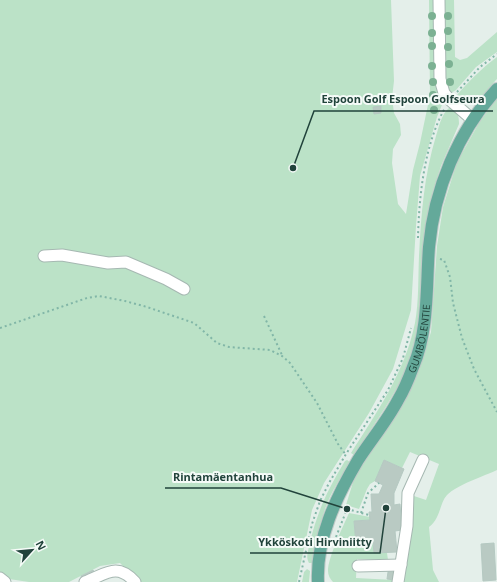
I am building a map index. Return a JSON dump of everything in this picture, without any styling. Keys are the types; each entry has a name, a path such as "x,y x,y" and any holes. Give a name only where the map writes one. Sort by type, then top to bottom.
{"main road":[{"name":"GUMBÖLENTIE","path":"318,582 317,567 335,503 358,460 398,400 414,365 424,329 429,255 436,205 451,160 473,120 497,89"}],"street":[{"path":"439,0 440,79 444,93 473,120"},
{"path":"44,256 62,255 108,263 126,262 166,279 184,289"},
{"path":"398,582 407,526 408,494 423,460"},
{"path":"358,566 401,565"},
{"path":"85,582 108,571 118,570 129,575 135,582"},
{"path":"0,578 5,582"}],"path":[{"path":"429,255 444,260 450,277 452,303 462,338 474,369 497,412"},
{"path":"0,328 87,298 99,296 147,307 194,323 217,343 229,347 270,350 282,356 290,363 317,403 338,444 346,454"},
{"path":"264,316 282,356"},
{"path":"361,513 368,492 379,483"},
{"path":"347,509 369,514"}],"green space":[{"path":"0,0 391,0 394,81 392,98 394,113 400,124 401,135 393,149 392,163 398,204 406,214 413,170 430,95 429,0 436,0 444,100 437,117 420,176 411,310 393,369 369,413 324,483 312,510 297,582 139,582 120,563 100,566 69,582 29,582 9,579 0,572"},
{"path":"444,0 454,0 455,57 460,60 467,58 497,32 497,52 476,67 456,90 451,93 445,83"},
{"path":"497,57 497,79 484,95 476,102 468,105 458,98 457,95 466,85"},
{"path":"497,98 497,470 451,491 444,499 436,519 429,527 433,570 439,582 402,582 414,496 426,500 439,464 410,452 402,468 384,460 375,481 370,484 367,489 359,509 346,505 354,479 399,409 418,372 431,332 437,246 443,207 457,162 479,123"},
{"path":"449,108 457,113 459,124 441,166 433,191 427,226 419,324 410,358 401,381 354,455 351,453 371,422 397,375 415,323 421,225 426,180 439,125 444,114"},
{"path":"347,460 350,462 327,503 317,536 312,563 309,563 307,558 308,552 313,530 320,510 333,481"},
{"path":"349,513 370,517 370,520 354,521 356,544 373,543 374,553 387,553 388,560 357,559 356,578 394,580 393,582 333,582 330,578 328,571 330,558"},
{"path":"307,569 310,571 309,582 302,582 304,572"}],"building":[{"path":"381,106 381,113 374,114 373,107"},
{"path":"384,460 404,469 394,493 394,505 400,504 402,530 395,531 397,552 374,553 373,543 356,544 354,521 370,520 369,512 372,512 371,494 379,494 383,485 375,481"},
{"path":"494,543 496,580 483,581 481,544"},
{"path":"93,570 95,574 83,581 81,576"},
{"path":"388,572 394,572 394,580 387,579"}],"place":[{"name":"Espoon Golf Espoon Golfseura","path":"293,168"},
{"name":"Ykköskoti Hirviniitty","path":"386,508"},
{"name":"Rintamäentanhua","path":"347,509"}]}
